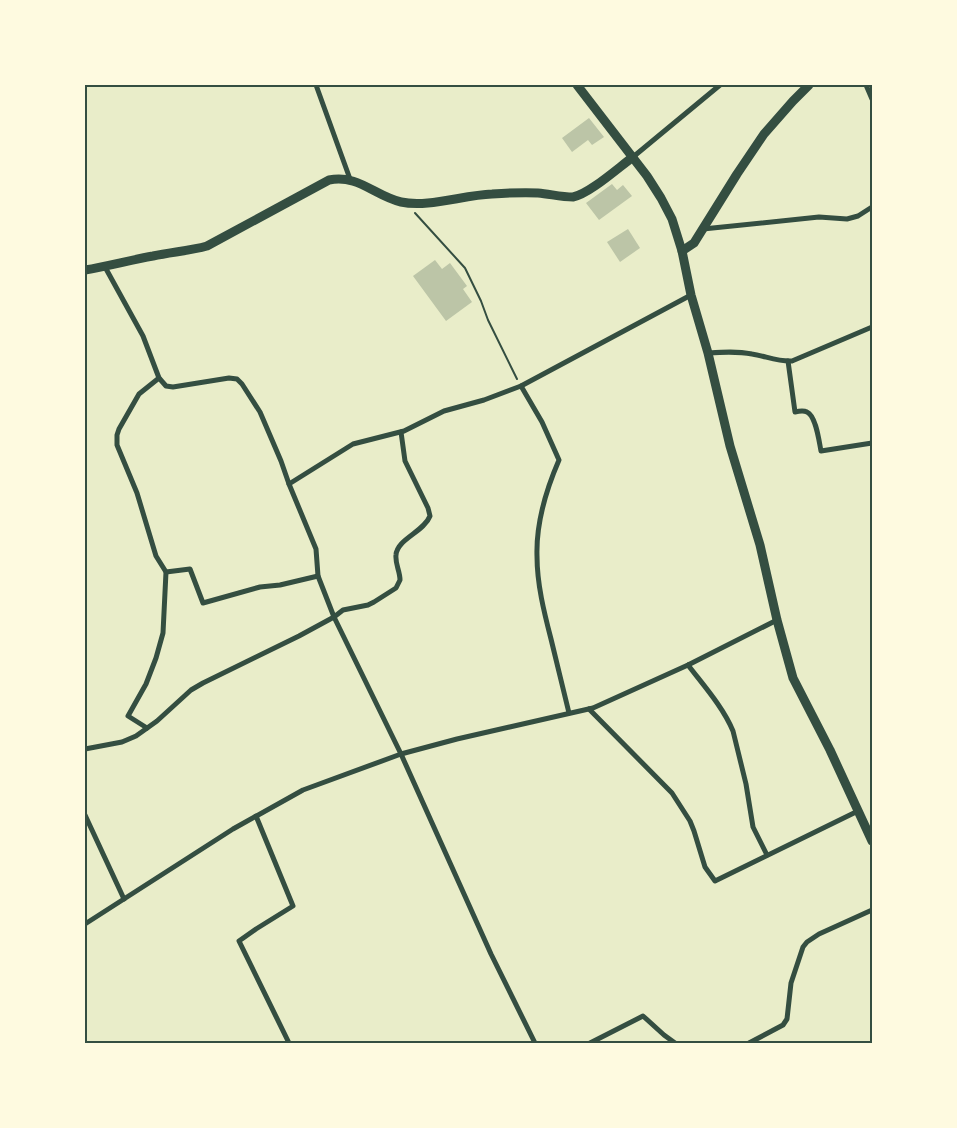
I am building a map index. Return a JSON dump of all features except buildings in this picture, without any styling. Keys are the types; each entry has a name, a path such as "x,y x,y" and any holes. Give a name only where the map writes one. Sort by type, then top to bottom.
{"main road":[{"path":"577,85 647,176 672,219 682,251 691,295 708,353 730,446 760,545 776,620 793,678 830,750 872,841"},
{"path":"682,251 694,243 764,134 809,85"},
{"path":"85,270 207,246 335,178 350,179 398,202 406,203 423,204 493,194 536,193 565,197 578,196 633,157"}],"street":[{"path":"316,85 350,179"},
{"path":"633,157 720,85"},
{"path":"866,85 872,99"},
{"path":"702,229 819,217 847,219 858,216 872,207"},
{"path":"105,267 143,336 159,378 166,386 173,387 229,378 237,379 260,412 316,549 318,576 334,616 401,754 491,954 535,1043"},
{"path":"289,484 353,444 401,432 444,411 484,400 521,386 691,295"},
{"path":"708,353 735,352 788,361 797,360 872,327"},
{"path":"788,361 794,412 806,411 813,418 821,450 872,442"},
{"path":"147,728 128,716 146,684 163,633 166,572 156,556 137,493 116,445 119,429 139,394 159,378"},
{"path":"521,386 542,422 559,460 546,497 538,538 537,556 543,605 569,713"},
{"path":"85,749 122,742 136,736 157,721 191,690 299,636 343,610 368,604 396,588 400,580 396,559 398,548 429,520 430,512 405,462 401,432"},
{"path":"166,572 190,569 204,603 260,587 280,585 318,576"},
{"path":"85,924 233,828 303,790 401,754 457,739 589,709 688,665 776,620"},
{"path":"688,665 730,725 746,784 753,827 767,855"},
{"path":"589,709 678,801 690,821 705,867 715,881 858,811"},
{"path":"85,814 124,899"},
{"path":"256,816 293,906 240,941 289,1043"},
{"path":"749,1043 783,1025 787,1019 791,983 803,947 807,942 819,934 872,910"},
{"path":"590,1043 643,1016 675,1043"}],"path":[{"path":"406,203 465,268 488,320 521,386"}]}
